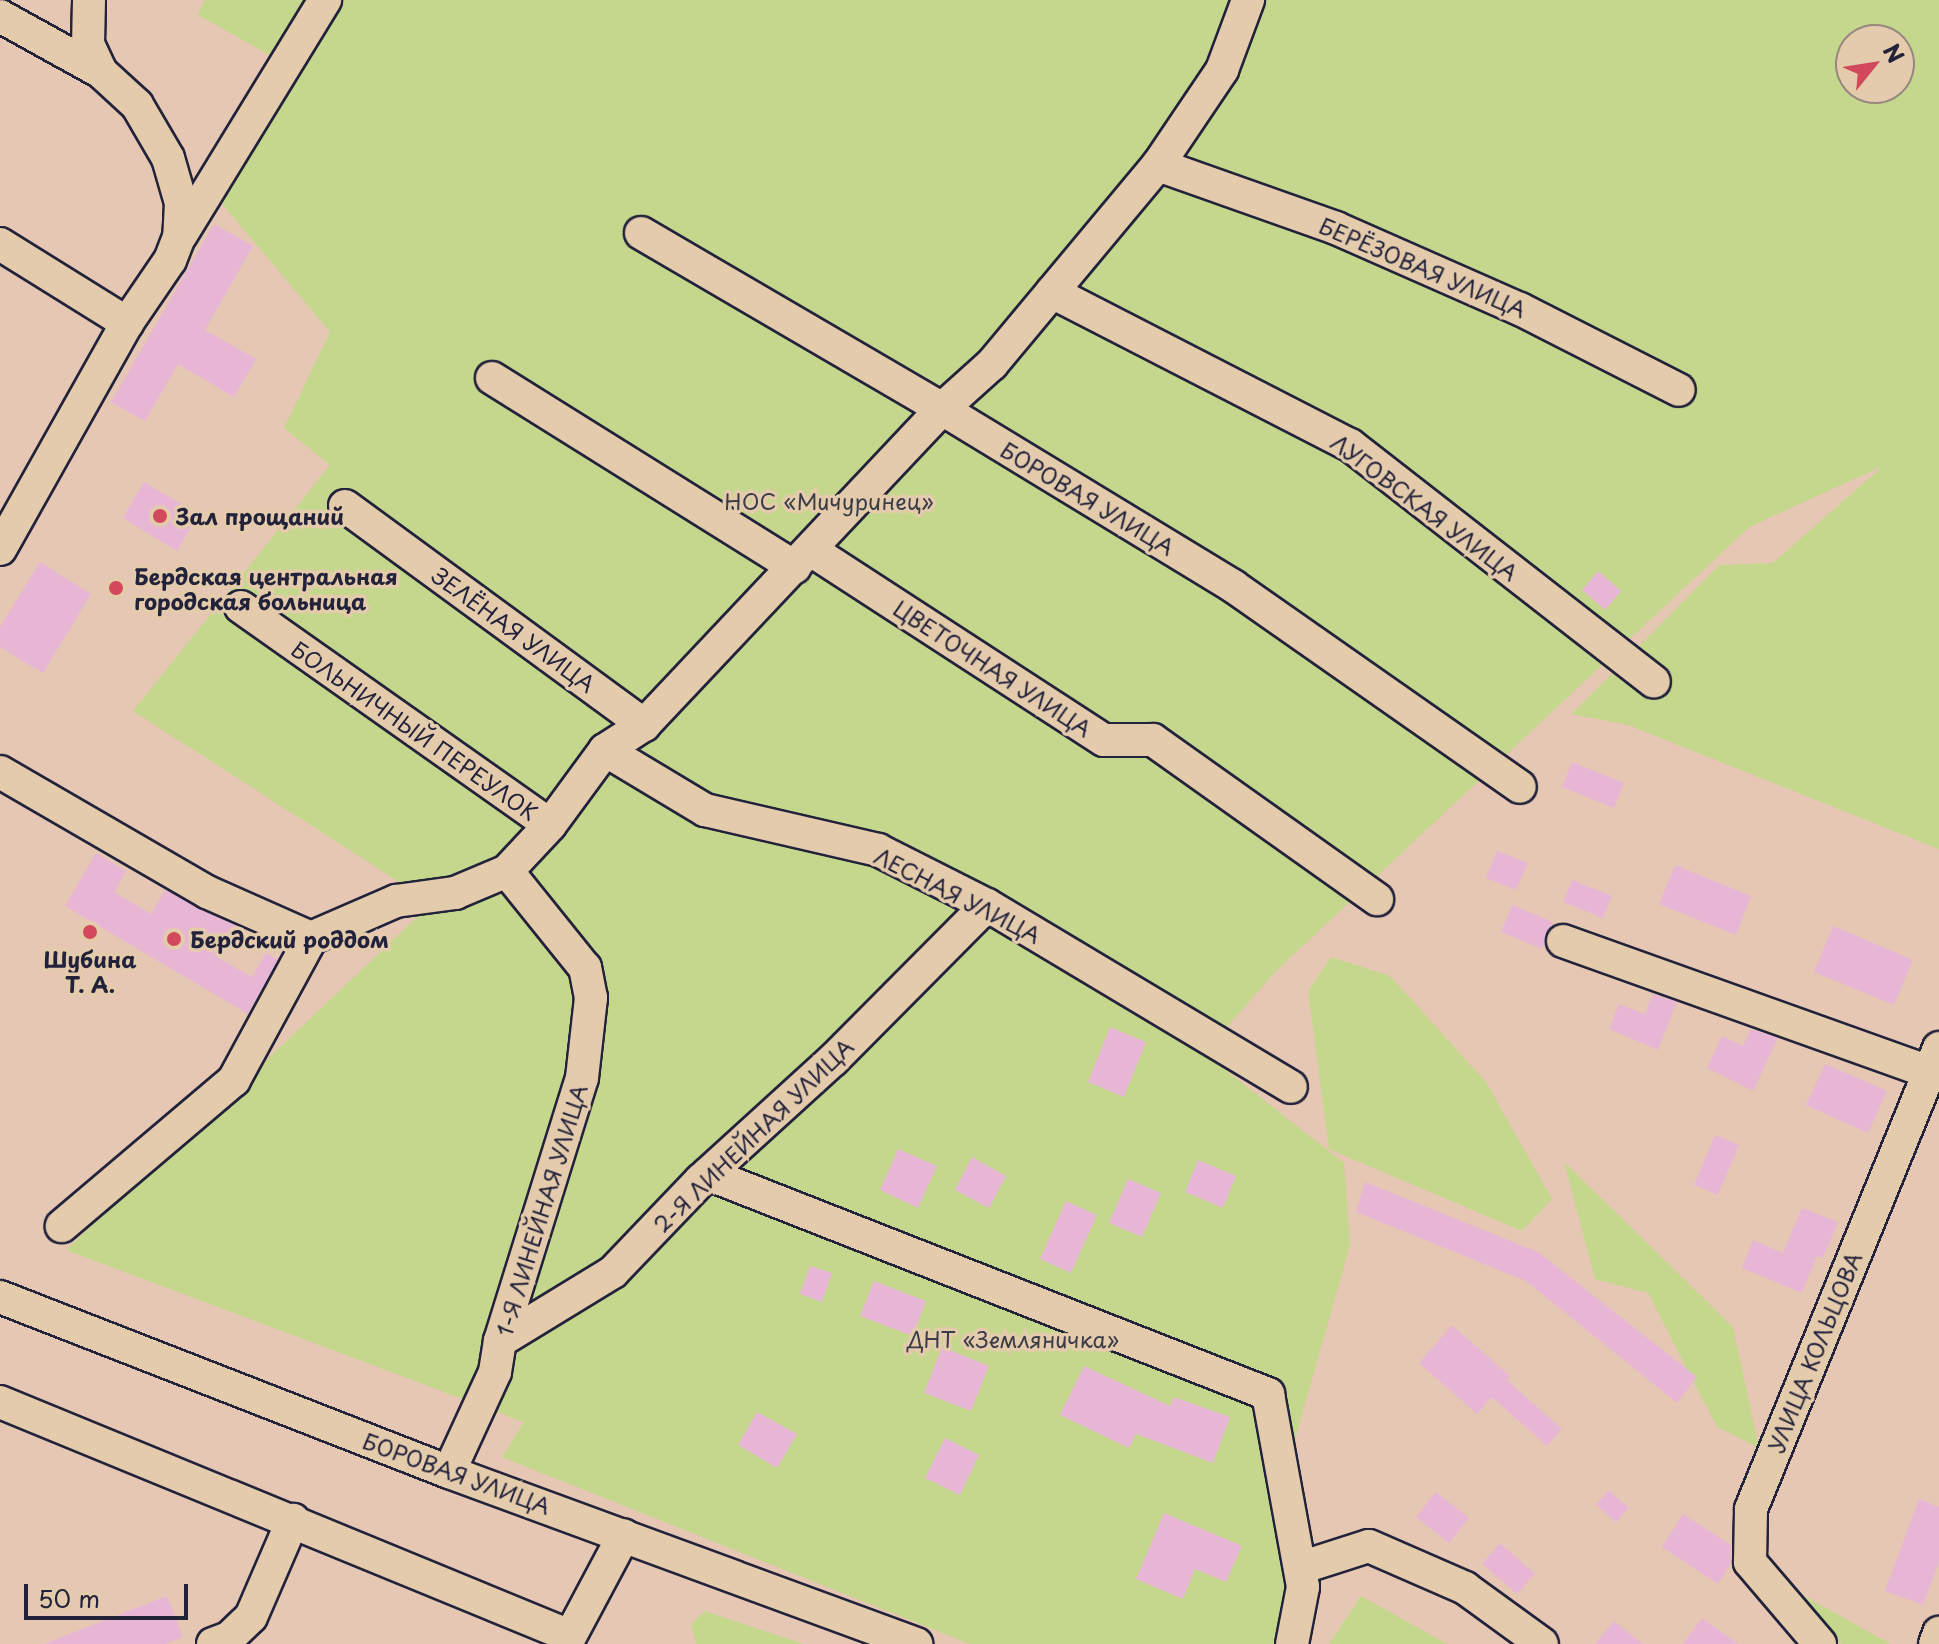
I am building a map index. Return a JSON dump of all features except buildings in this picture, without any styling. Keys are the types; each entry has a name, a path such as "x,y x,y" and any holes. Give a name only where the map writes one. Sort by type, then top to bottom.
{"street":[{"path":"89,0 88,44 101,72"},
{"path":"0,549 127,323 170,260 179,237 325,0"},
{"path":"62,1226 234,1080 311,938 396,901 455,893 507,871 550,825 605,750 644,725 942,409 992,364 1158,165 1222,70 1248,0"},
{"path":"0,16 101,72 137,105 168,158 181,203 179,237"},
{"name":"БЕРЁЗОВАЯ УЛИЦА","path":"1158,165 1336,228 1520,309 1679,390"},
{"name":"БОРОВАЯ УЛИЦА","path":"641,233 942,409 1233,586 1520,787"},
{"path":"0,244 127,323"},
{"name":"ЛУГОВСКАЯ УЛИЦА","path":"1052,292 1350,445 1654,682"},
{"name":"ЦВЕТОЧНАЯ УЛИЦА","path":"492,378 803,559 1104,740 1153,740 1377,899"},
{"name":"ЗЕЛЁНАЯ УЛИЦА","path":"345,506 644,725"},
{"name":"БОЛЬНИЧНЫЙ ПЕРЕУЛОК","path":"241,607 550,825"},
{"name":"ЛЕСНАЯ УЛИЦА","path":"605,750 705,810 878,850 987,905 1291,1087"},
{"path":"0,772 207,892 311,938"},
{"name":"1-Я ЛИНЕЙНАЯ УЛИЦА","path":"449,1472 495,1372 500,1341 582,1078 591,998 585,968 507,871"},
{"name":"2-Я ЛИНЕЙНАЯ УЛИЦА","path":"500,1341 613,1272 708,1174 833,1060 987,905"},
{"path":"1563,941 1933,1060"},
{"name":"УЛИЦА КОЛЬЦОВА","path":"1820,1644 1750,1562 1751,1509 1933,1060"},
{"path":"708,1174 1268,1394 1303,1587 1292,1644"},
{"name":"БОРОВАЯ УЛИЦА","path":"0,1297 449,1472 916,1644"},
{"path":"0,1402 293,1520 568,1640 624,1535"},
{"path":"213,1644 229,1638 251,1617 293,1520"},
{"path":"1300,1568 1369,1546 1465,1588 1542,1644"},
{"path":"1935,1644 1939,1633"}],"green space":[{"name":"НОС «Мичуринец»","path":"205,0 1939,0 1939,849 1628,725 1572,714 1719,565 1773,563 1883,466 1749,527 1275,972 1204,1053 1344,1163 1350,1245 1296,1436 1293,1644 970,1644 502,1457 524,1422 66,1250 432,903 133,711 330,465 284,428 330,332 223,205 271,56 198,15"},
{"path":"1331,957 1390,976 1486,1082 1552,1199 1522,1231 1329,1149 1308,991"},
{"path":"1564,1162 1733,1327 1759,1448 1717,1427 1648,1293 1595,1279"},
{"path":"1797,1592 1891,1644 1842,1644 1829,1634"},
{"path":"1361,1596 1447,1644 1329,1644"},
{"path":"705,1611 804,1644 696,1644 691,1624"}],"place":[{"name":"Зал прощаний","path":"160,516"},
{"name":"Бердская центральная городская больница","path":"116,588"},
{"name":"Шубина Т. А.","path":"90,932"},
{"name":"Бердский роддом","path":"174,939"}],"park label":[{"name":"ДНТ «Земляничка»","path":"1013,1339"}]}
